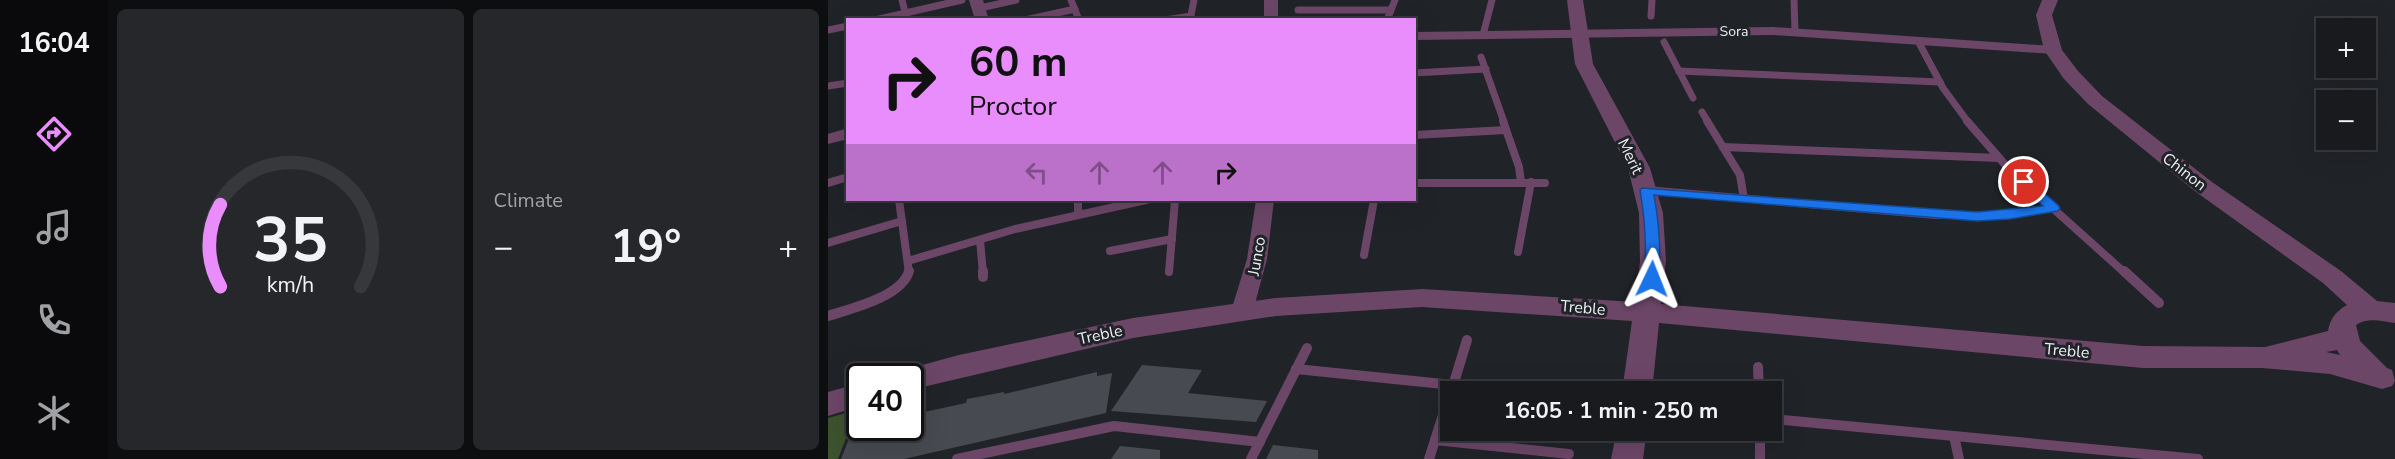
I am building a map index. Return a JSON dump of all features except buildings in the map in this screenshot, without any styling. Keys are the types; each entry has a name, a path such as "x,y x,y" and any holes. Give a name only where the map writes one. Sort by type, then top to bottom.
{"street":[{"path":"1271,0 1271,18"},
{"name":"Merit","path":"1575,0 1584,64 1639,168 1651,213 1653,261 1639,381"},
{"name":"Chinon","path":"2050,0 2044,15 2053,50 2071,75 2095,100 2204,187 2383,311"},
{"name":"Sora","path":"1416,36 1795,32 2053,50"},
{"path":"828,139 846,134"},
{"name":"Junco","path":"1242,311 1257,259 1265,201"},
{"name":"Treble","path":"924,376 1096,335 1242,311 1422,298 1573,306 2143,357 2262,357 2330,363 2389,381"},
{"path":"2383,311 2347,317 2342,324 2341,333 2348,348 2389,381"},
{"name":"Treble","path":"2262,357 2338,339 2341,333"},
{"path":"828,404 846,398"},
{"path":"1628,459 1630,441"}],"lane":[{"path":"902,0 906,16"},
{"path":"890,18 906,16 962,0"},
{"path":"979,9 1016,0"},
{"path":"1071,0 1078,18"},
{"path":"1190,18 1194,0"},
{"path":"1388,18 1395,0"},
{"path":"1483,35 1492,0"},
{"path":"1651,16 1652,0"},
{"path":"1794,0 1795,32"},
{"path":"1034,18 1075,9"},
{"path":"1298,10 1391,10"},
{"path":"828,30 846,26"},
{"path":"1918,41 1940,81 1975,131 1999,158 2159,303"},
{"path":"1664,42 1693,98"},
{"path":"1481,57 1526,182 1518,252"},
{"path":"1416,73 1486,69"},
{"path":"1679,71 1940,81"},
{"path":"829,87 846,83"},
{"path":"1702,112 1740,175 1744,199"},
{"path":"1416,135 1506,130"},
{"path":"1723,147 1999,158"},
{"path":"828,183 846,178"},
{"path":"1416,183 1545,183"},
{"path":"1646,190 1977,217 2010,215 2054,208"},
{"path":"828,316 883,298 900,287 909,274 899,201"},
{"path":"1078,201 1078,213"},
{"path":"908,261 1078,213 1141,201"},
{"path":"1169,272 1175,201"},
{"path":"1364,255 1374,201"},
{"path":"828,243 902,221"},
{"path":"1110,251 1172,239"},
{"path":"980,240 983,277"},
{"path":"1455,381 1467,340"},
{"path":"1251,459 1307,348"},
{"path":"1758,367 1759,381"},
{"path":"1296,369 1440,388"},
{"path":"1782,420 2196,459"},
{"path":"1429,459 1440,425"},
{"path":"957,459 1114,426 1260,442"},
{"path":"1954,436 1959,459"},
{"path":"1435,440 1569,454"},
{"path":"1760,441 1760,459"}],"green space":[{"path":"846,413 846,438 838,459 828,459 828,418"}],"route":[{"path":"1652,279 1651,213 1646,190 1977,217 2010,215 2054,208 2024,182"}]}
